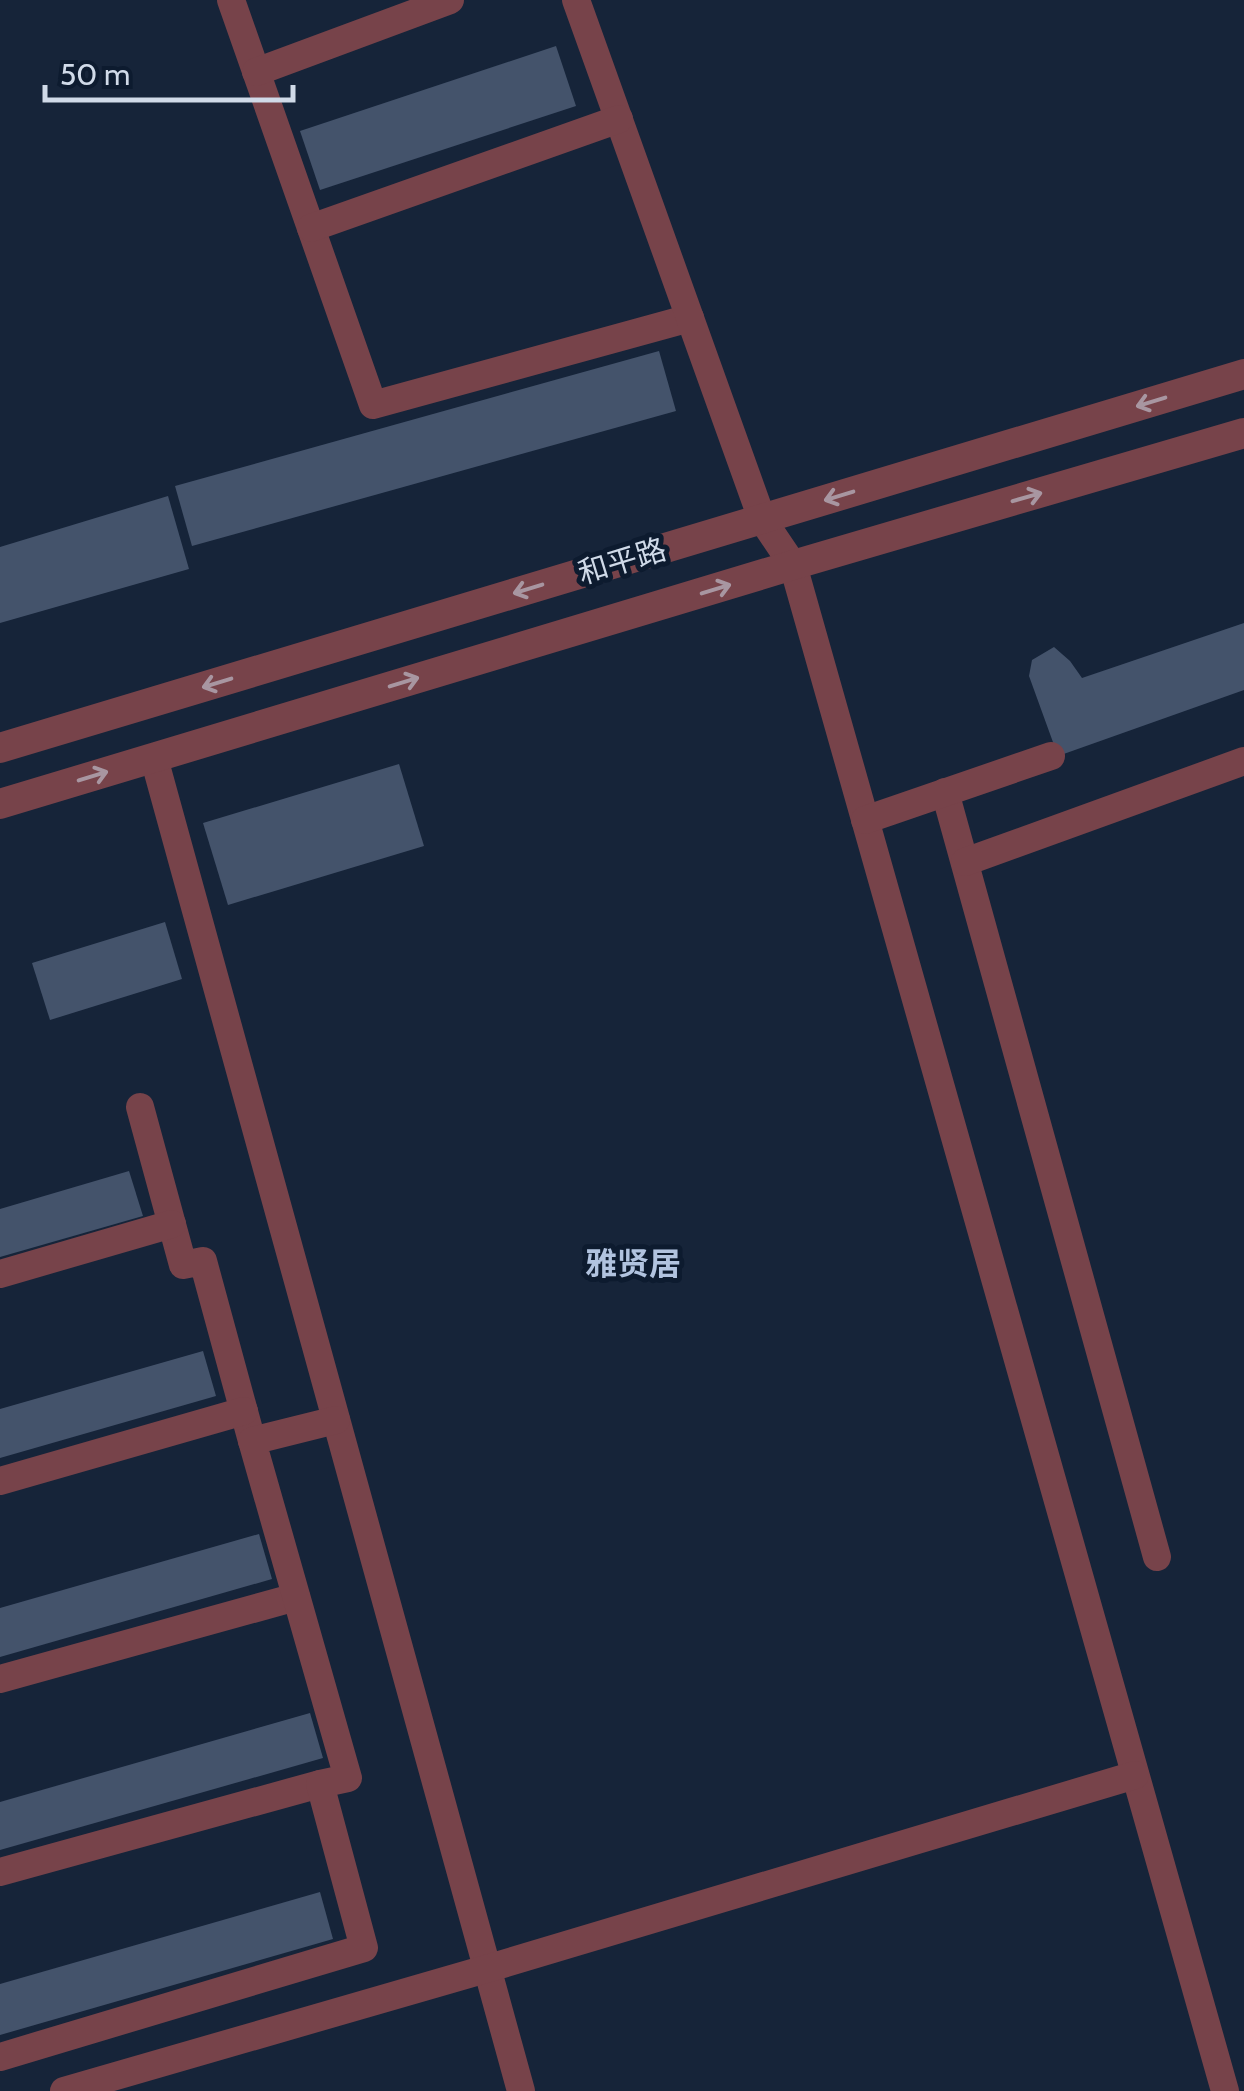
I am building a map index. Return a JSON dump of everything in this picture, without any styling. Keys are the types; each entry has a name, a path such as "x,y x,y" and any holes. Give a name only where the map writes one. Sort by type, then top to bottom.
{"street":[{"path":"231,0 373,405 690,318"},
{"path":"256,72 450,0"},
{"path":"576,0 762,519 793,565 1225,2091"},
{"path":"310,228 619,119"},
{"name":"和平路","path":"0,748 1244,374"},
{"name":"和平路","path":"0,804 793,565 1244,434"},
{"path":"865,820 1050,756"},
{"path":"154,758 521,2091"},
{"path":"964,862 1244,762"},
{"path":"945,792 1157,1556"},
{"path":"0,1872 348,1778 202,1260 184,1265 140,1107"},
{"path":"0,1274 172,1224"},
{"path":"0,1481 244,1411"},
{"path":"252,1442 336,1420"},
{"path":"0,1679 296,1597"},
{"path":"64,2091 1135,1775"},
{"path":"0,2057 364,1948 320,1784"}],"building":[{"path":"556,46 576,106 320,190 300,131"},
{"path":"659,351 676,411 192,546 175,486"},
{"path":"168,496 189,569 0,623 0,547"},
{"path":"1244,623 1244,690 1058,756 1029,676 1032,660 1054,647 1082,678"},
{"path":"399,764 424,846 228,905 203,823"},
{"path":"165,922 182,979 50,1020 32,963"},
{"path":"129,1171 143,1216 0,1257 0,1209"},
{"path":"203,1351 216,1396 0,1458 0,1409"},
{"path":"259,1534 272,1579 0,1657 0,1608"},
{"path":"310,1713 323,1758 0,1850 0,1802"},
{"path":"320,1892 333,1939 0,2035 0,1984"}],"district":[{"name":"雅贤居","path":"633,1263"}]}
